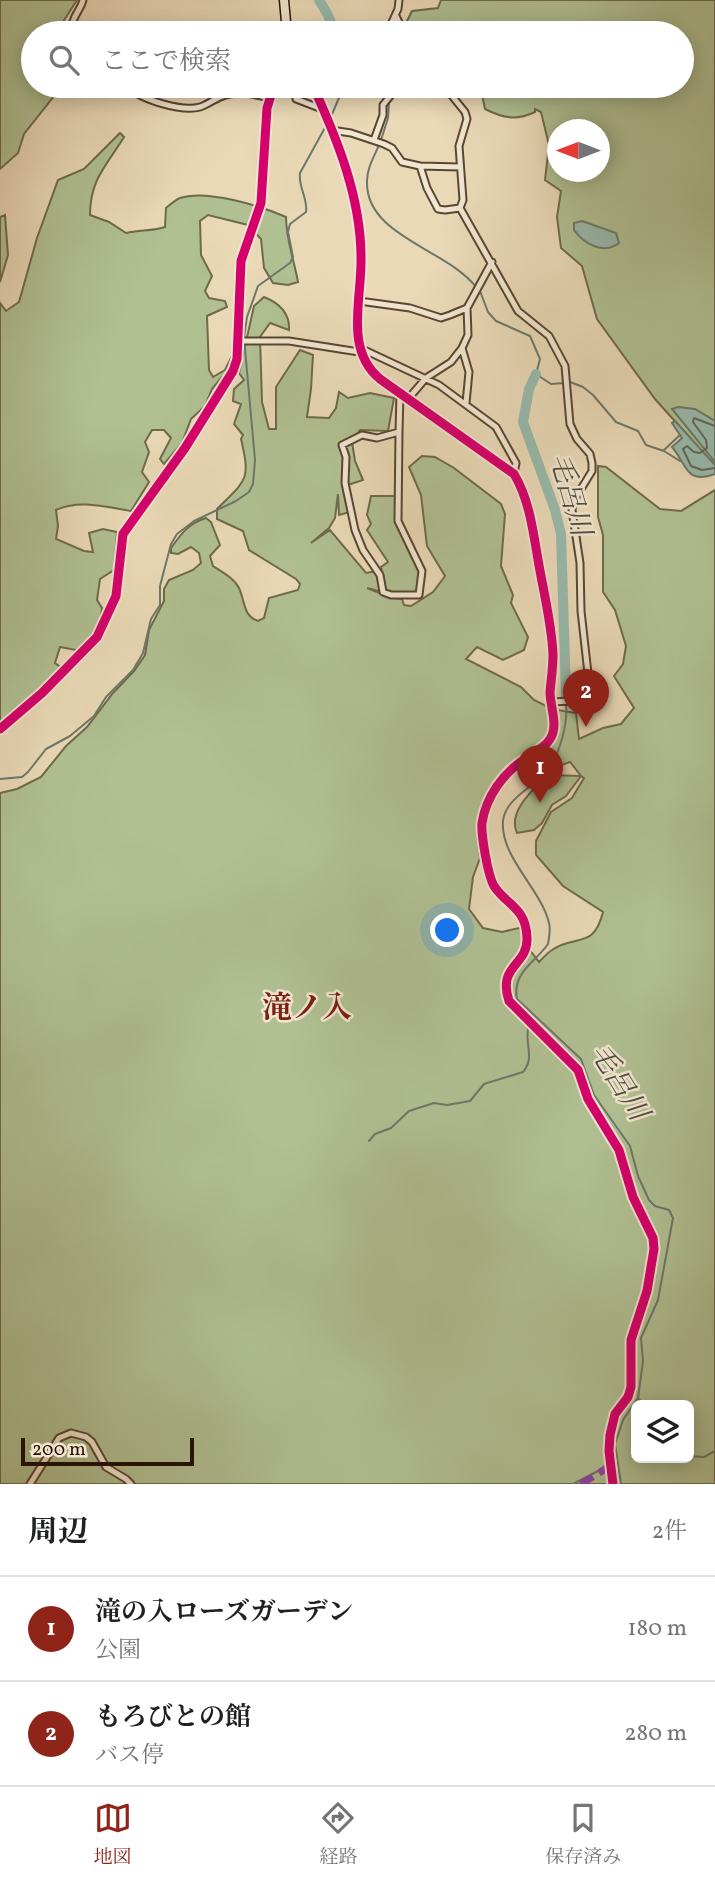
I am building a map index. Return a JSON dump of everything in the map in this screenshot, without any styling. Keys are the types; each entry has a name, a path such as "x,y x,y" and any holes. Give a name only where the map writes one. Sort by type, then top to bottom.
{"street":[{"path":"73,21 83,0"},
{"path":"284,0 286,21"},
{"path":"393,21 399,0"},
{"path":"396,16 398,21"},
{"path":"144,98 192,108 218,98"},
{"path":"0,729 42,694 97,636 116,596 123,534 185,448 233,371 239,341 241,261 261,203 269,98"},
{"path":"296,98 323,109"},
{"path":"318,98 350,179 357,210 362,261 359,349 369,370 514,474 520,484 532,524 548,605 553,654 554,723 551,739 504,775 486,808 482,832 492,882 519,911 526,931 527,942 523,955 507,975 506,992 509,1001 578,1070 588,1099 619,1150 633,1197 653,1238 654,1250 647,1291 631,1340 631,1387 628,1397 615,1414 610,1435 613,1484"},
{"path":"375,140 388,98"},
{"path":"454,98 465,111 467,119 460,146 463,200 460,208 518,310 549,336 559,354 567,376 570,424 577,439 590,454 592,463 592,471 573,502 572,510 580,563 581,611 591,700 553,702"},
{"path":"331,129 384,144 392,148 402,162 421,166 460,167"},
{"path":"421,166 426,188 438,209 444,211 460,208"},
{"path":"408,400 426,378 451,362 463,348 468,335 467,308 492,262"},
{"path":"359,301 410,308 441,318 467,308"},
{"path":"239,341 289,341 359,349 426,378 466,403 498,429 516,463 514,474"},
{"path":"463,348 469,372 466,403"},
{"path":"399,432 377,438 362,435 342,445 346,457 345,483 355,530 363,550 380,575 383,592 391,595 419,595 422,571 398,521 400,393"},
{"path":"30,1484 60,1438 71,1433 86,1437 92,1442 106,1467 131,1484"}],"green space":[{"path":"0,0 77,0 64,21 21,21 21,98 52,98 24,134 18,153 0,169"},
{"path":"441,0 715,0 715,466 655,399 597,319 582,266 561,248 557,217 561,191 548,182 610,182 610,119 547,119 547,137 541,112 535,109 535,112 522,117 498,115 485,109 483,98 694,98 694,21 407,21 412,11 438,8"},
{"path":"120,133 124,137 96,182 90,215 109,222 126,233 165,227 166,208 178,199 191,196 218,197 263,208 286,217 298,282 288,285 273,283 264,268 261,239 248,225 208,215 200,221 201,255 212,276 205,291 209,298 225,301 227,307 207,316 209,370 213,377 225,370 232,356 235,356 229,374 222,377 212,389 205,406 191,419 182,443 164,464 160,459 171,438 164,430 152,430 145,442 149,452 142,472 149,482 131,511 83,504 56,510 56,539 84,551 93,552 89,533 103,529 117,532 114,570 100,579 97,600 102,608 100,624 81,651 60,647 55,663 62,668 16,712 0,722 0,303 6,311 19,302 37,238 58,180 84,169"},
{"path":"5,215 8,255 0,282 0,217"},
{"path":"264,297 282,309 289,324 289,330 270,323 260,337 262,402 269,429 276,429 276,387 300,350 313,355 307,417 329,418 336,408 339,392 348,398 370,393 394,398 388,431 360,430 352,442 355,461 363,480 345,486 350,512 339,515 338,494 335,518 329,528 311,543 330,530 366,573 376,571 382,592 367,588 402,599 404,605 411,606 433,592 445,576 427,546 421,495 409,467 422,456 435,457 454,468 501,504 505,514 501,566 513,595 511,603 528,637 524,650 503,660 477,647 466,659 521,687 534,700 552,709 576,713 579,739 603,728 621,724 634,708 614,676 623,664 626,646 615,610 603,592 603,535 598,517 598,466 606,467 660,509 681,511 715,490 715,1484 0,1484 0,793 17,789 41,777 134,671 145,655 149,630 164,601 164,589 169,580 193,570 201,563 199,553 191,547 178,554 171,553 171,548 190,526 206,518 211,522 220,545 210,556 213,566 237,584 247,612 253,619 258,621 264,618 269,598 298,590 300,584 296,579 249,550 243,531 217,519 217,509 244,479 246,464 241,439 243,435 234,424 241,404 233,401 234,389 244,380 239,373 254,306","holes":["521,755 538,758 553,768 570,762 584,778 572,798 551,812 536,841 536,855 563,886 603,912 599,924 589,937 561,945 539,962 523,941 523,932 519,928 502,932 483,928 469,909 473,877 480,858 477,838 481,813 490,790"]},
{"path":"371,496 396,496 395,522 420,572 418,593 391,593 386,590 381,567 388,562 367,530 371,524 367,515"},
{"path":"548,775 581,776 566,796 552,805 542,823 534,830 517,833 515,825 519,809 529,794"}],"water":[{"path":"582,221 616,233 619,243 601,248 583,240 574,230 574,223"},
{"path":"672,409 695,409 715,421 715,462"},
{"path":"675,421 715,465 715,474 698,477 688,471 672,447 682,438 672,423"}],"waterway":[{"name":"毛呂川","path":"319,0 330,21"},
{"path":"330,119 339,98"},
{"name":"毛呂川","path":"381,140 388,118 389,102"},
{"path":"0,779 22,777 46,749 70,736 94,716 106,697 133,670 143,653 151,619 160,605 160,586 171,544 177,534 194,521 236,501 249,492 253,484 255,460 244,338 247,317 258,286 290,263 293,257 288,232 290,224 306,212 300,173 327,124"},
{"name":"毛呂川","path":"379,145 367,176 370,200 379,215 393,229 446,262 476,287"},
{"name":"毛呂川","path":"480,291 488,312 496,321 530,336 540,359 536,374 551,384 564,383"},
{"name":"毛呂川","path":"536,374 529,389 523,422 561,534 566,695"},
{"path":"570,382 593,395 616,422 638,431 646,445 664,451 680,461"},
{"path":"664,450 680,435"},
{"name":"毛呂川","path":"566,704 564,729 556,755 543,775 509,806 503,821 508,847 545,910 550,928 548,944 521,975 516,990 517,999 581,1059 594,1095 630,1146 638,1176 649,1200 655,1206 669,1210 673,1218 658,1300 641,1338 643,1361 638,1398 623,1420 615,1444 621,1484"},
{"path":"369,1141 375,1134 391,1128 409,1111 434,1103 447,1105 470,1101 484,1084 523,1072 529,1061 529,1025"},
{"path":"694,1456 704,1457 715,1451"},
{"path":"573,1484 608,1463"}],"marked path":[{"path":"581,1484 612,1465"}],"cycle path":[{"path":"0,729 42,693 97,637 116,596 123,534 185,448 233,371 237,359 241,261 261,203 267,108 270,98"},
{"path":"318,98 347,171 357,216 361,262 357,325 362,354 380,379 514,474 525,498 532,524 551,635 553,660 550,692 554,728 545,745 517,765 497,786 484,813 483,836 487,865 494,886 520,913 526,928 526,947 507,980 509,1001 578,1070 588,1099 619,1150 633,1197 653,1238 654,1249 647,1291 631,1340 631,1387 628,1397 615,1414 610,1435 613,1484"}],"place":[{"name":"もろびとの館","path":"586,727"},
{"name":"滝の入ローズガーデン","path":"540,803"}],"district":[{"name":"滝ノ入","path":"307,1009"}]}
